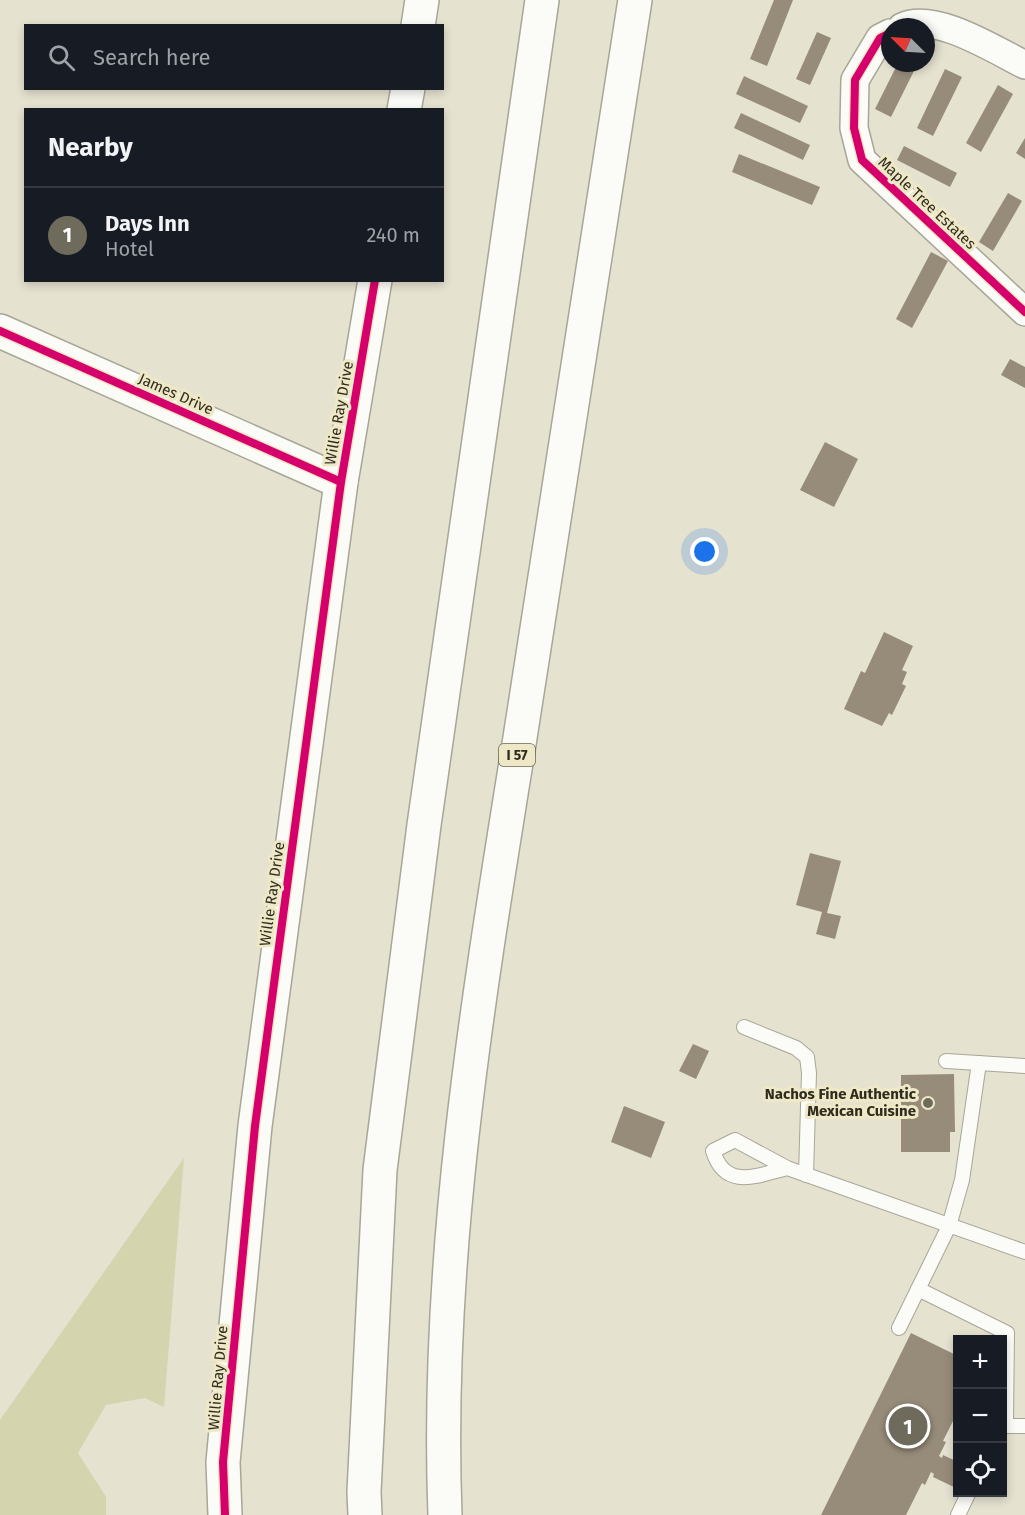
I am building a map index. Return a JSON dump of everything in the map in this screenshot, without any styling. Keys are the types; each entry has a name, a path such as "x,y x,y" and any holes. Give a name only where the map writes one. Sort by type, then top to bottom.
{"main road":[{"path":"418,24 423,0"},
{"path":"365,1515 364,1492 380,1170 424,825 542,0"},
{"name":"I 57","path":"445,1515 446,1330 455,1188 487,943 635,0"},
{"path":"404,108 408,90"},
{"name":"Willie Ray Drive","path":"225,1515 223,1462 255,1126 341,482 375,282"},
{"name":"James Drive","path":"0,331 341,482"}],"street":[{"path":"935,26 947,27 1025,65"},
{"name":"Maple Tree Estates","path":"881,37 855,80 854,128 862,159 1025,312"}],"lane":[{"path":"744,1027 796,1048 807,1058 809,1073 806,1175"},
{"path":"946,1061 1025,1066"},
{"path":"899,1328 949,1226 962,1180 979,1063"},
{"path":"787,1168 754,1176 730,1176 718,1166 713,1151 735,1140 787,1168 1025,1252"},
{"path":"918,1289 1006,1333 1006,1389"},
{"path":"1007,1426 1025,1426"},
{"path":"958,1515 967,1497"}],"green space":[{"path":"184,1158 164,1407 145,1398 106,1405 78,1453 106,1497 106,1515 0,1515 0,1420"}],"building":[{"path":"774,0 793,0 767,66 750,59"},
{"path":"817,32 831,38 810,85 796,79"},
{"path":"945,69 962,77 933,136 917,128"},
{"path":"894,72 914,72 891,117 875,109"},
{"path":"744,76 808,106 800,123 736,94"},
{"path":"998,85 1013,94 981,152 966,143"},
{"path":"741,113 810,145 803,160 734,128"},
{"path":"1025,138 1025,159 1016,153"},
{"path":"904,146 957,173 950,187 897,160"},
{"path":"739,154 820,187 812,205 732,172"},
{"path":"1008,193 1022,201 993,251 979,242"},
{"path":"931,252 948,261 912,328 896,319"},
{"path":"1010,359 1025,367 1025,388 1001,375"},
{"path":"825,442 858,459 834,507 800,490"},
{"path":"884,632 913,646 902,670 907,672 902,684 906,686 892,715 889,713 882,726 844,709 861,671 865,673"},
{"path":"810,853 841,861 827,913 841,916 835,939 816,934 822,912 796,905"},
{"path":"693,1044 709,1051 696,1079 679,1071"},
{"name":"Nachos Fine Authentic Mexican Cuisine","path":"954,1074 955,1132 950,1132 950,1152 901,1152 901,1075"},
{"path":"624,1106 665,1122 651,1158 611,1142"},
{"path":"911,1333 953,1354 953,1421 943,1441 946,1442 939,1456 942,1458 943,1455 953,1460 953,1487 933,1477 934,1474 931,1472 925,1485 922,1483 906,1515 821,1515"}],"cycle path":[{"path":"881,38 855,80 854,128 862,160 1025,312"},
{"path":"225,1515 223,1462 255,1126 341,482 375,282"},
{"path":"0,331 341,482"}],"place":[{"name":"Nachos Fine Authentic Mexican Cuisine","path":"928,1103"},
{"name":"Days Inn","path":"908,1426"}]}
